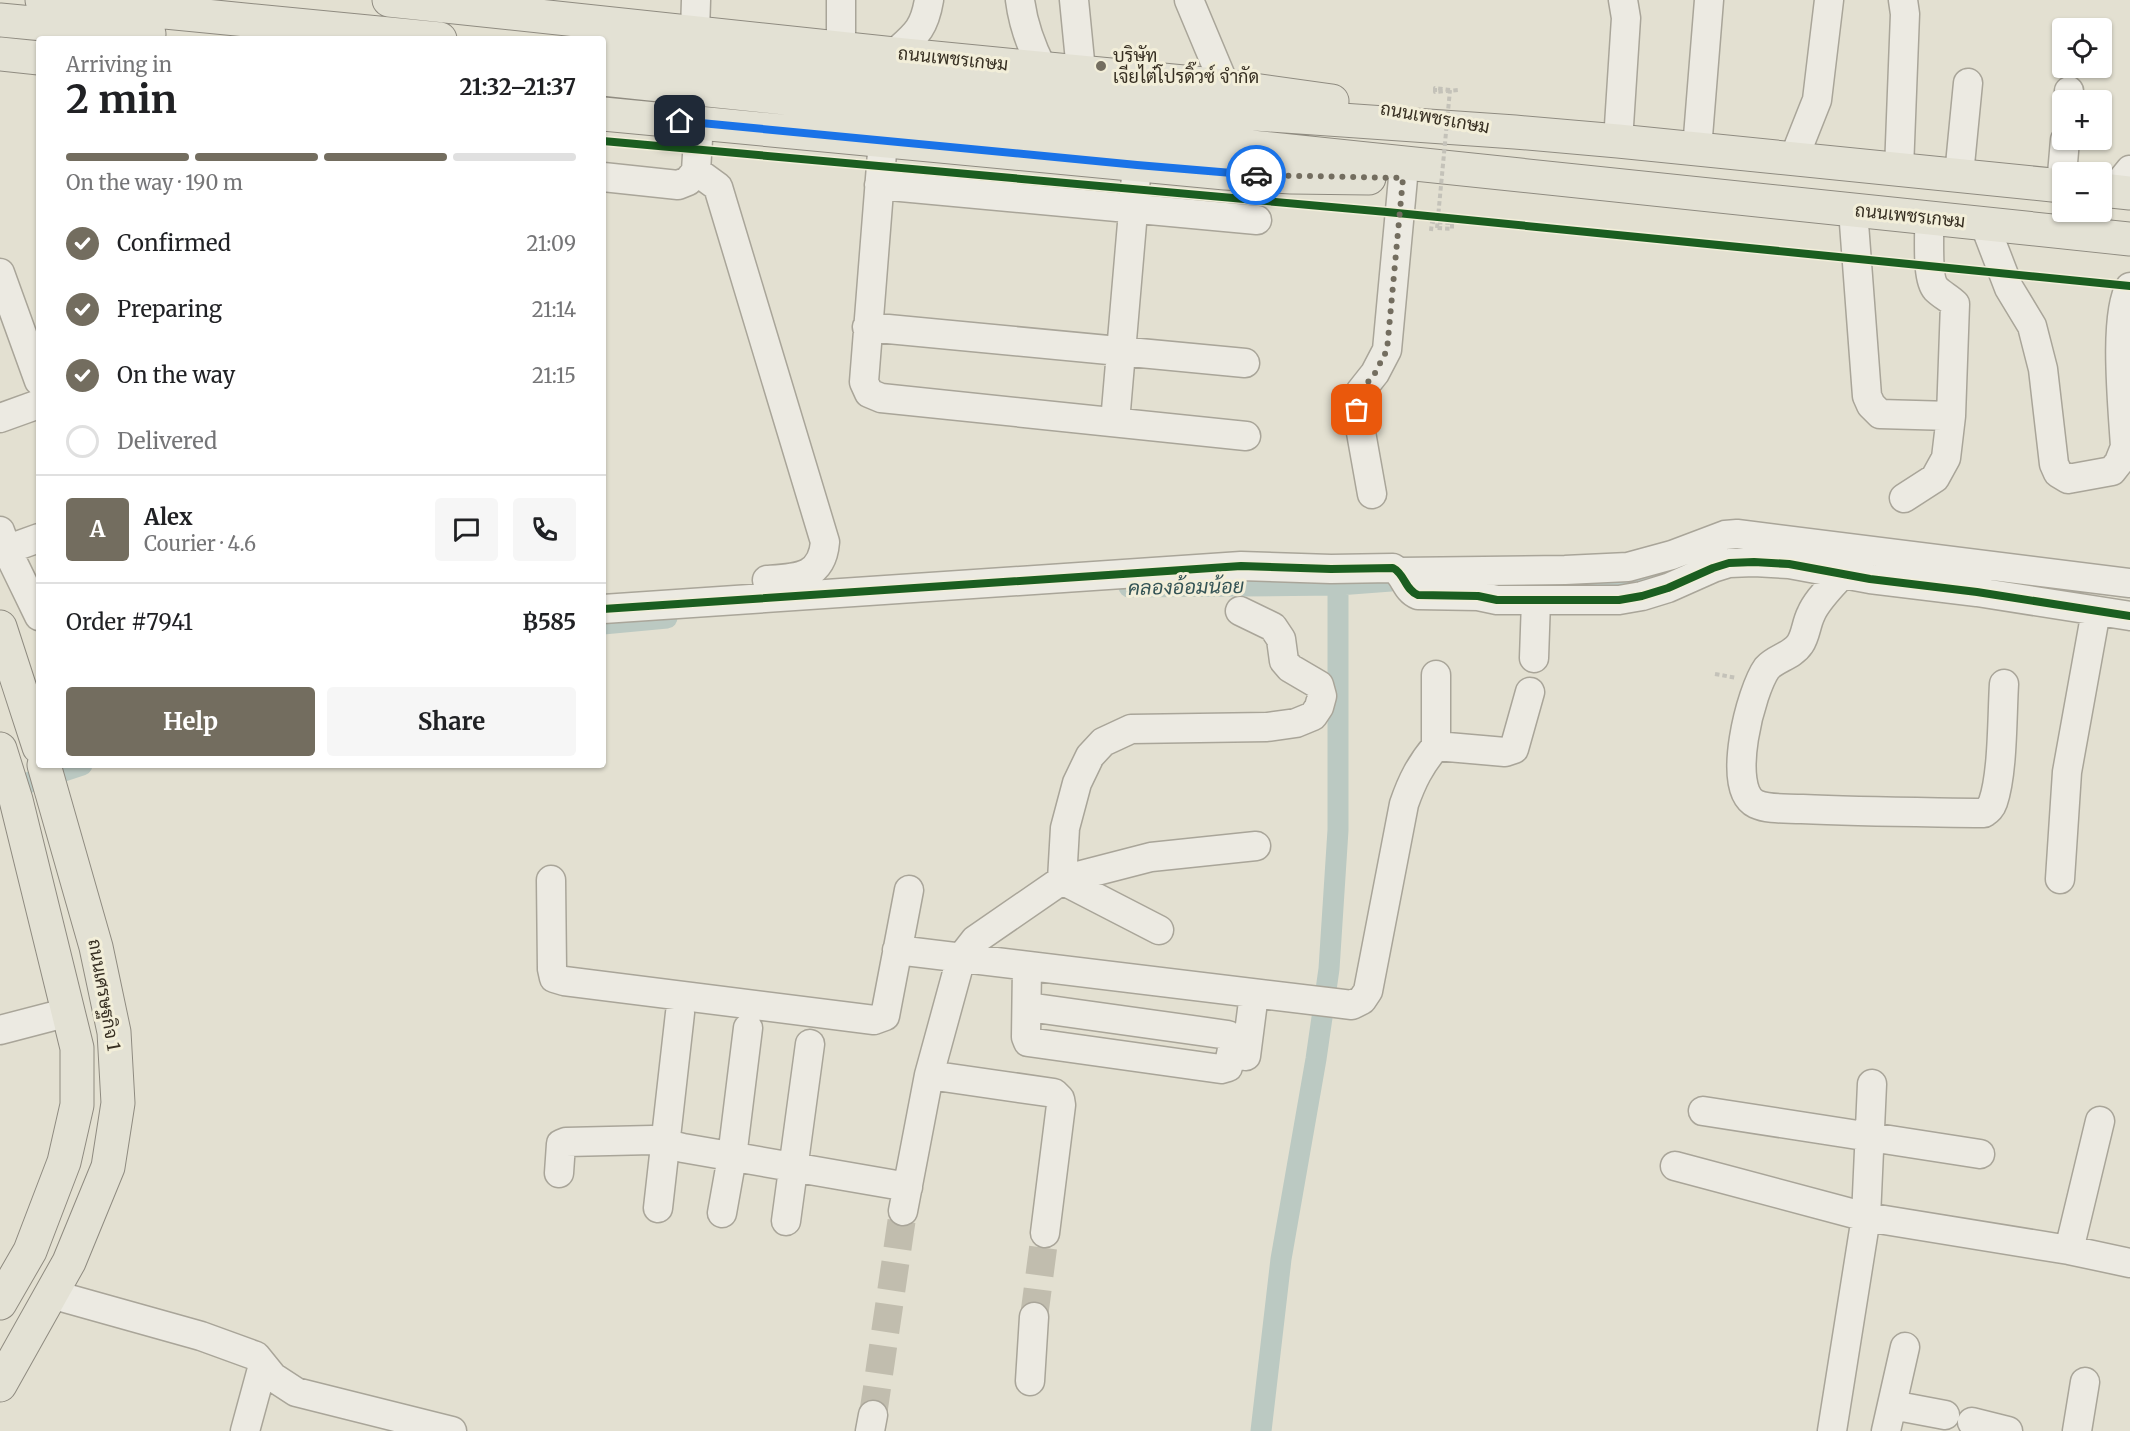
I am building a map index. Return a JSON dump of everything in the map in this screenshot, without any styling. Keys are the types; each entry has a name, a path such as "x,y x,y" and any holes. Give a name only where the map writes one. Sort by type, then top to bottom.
{"main road":[{"path":"42,0 408,36"},
{"name":"ถนนเพชรเกษม","path":"403,1 894,54 1225,86 1330,100 1515,132"},
{"path":"0,20 173,36"},
{"path":"0,54 36,58"},
{"name":"ถนนเพชรเกษม","path":"606,54 1183,110 1618,141 2052,185"},
{"name":"ถนนเพชรเกษม","path":"606,80 2130,239"},
{"name":"ถนนเพชรเกษม","path":"606,114 1137,165 1291,177 1403,178 1511,173"},
{"path":"0,627 36,738"},
{"name":"ถนนเศรษฐกิจ 1","path":"0,1303 30,1251 64,1162 77,1105 77,1048 16,800 2,754"},
{"name":"ถนนเศรษฐกิจ 1","path":"0,1385 69,1262 108,1167 118,1103 114,1032 96,947 49,779"}],"street":[{"path":"695,32 696,0"},
{"path":"841,0 841,48"},
{"path":"894,54 914,36 926,20 929,0"},
{"path":"1020,0 1032,47 1042,68"},
{"path":"1074,0 1081,71"},
{"path":"1189,0 1225,86"},
{"path":"1618,141 1626,18 1623,0"},
{"path":"1698,149 1709,0"},
{"path":"1794,158 1817,100 1829,0"},
{"path":"1899,168 1905,14 1903,0"},
{"path":"1959,175 1968,83"},
{"path":"606,177 678,185 688,181 696,171 699,123"},
{"path":"883,141 867,327 864,382 869,393 881,398 1246,436"},
{"path":"1115,423 1137,165"},
{"path":"606,591 803,577 816,567 824,555 825,542 819,516 718,187 696,171"},
{"path":"1372,494 1357,410 1360,392 1375,373 1387,350 1403,178"},
{"path":"879,185 1257,220"},
{"path":"1853,210 1867,396 1871,405 1880,414 1951,416"},
{"path":"1904,498 1935,478 1946,458 1951,416 1955,304 1938,291 1932,282 1929,218"},
{"path":"1984,223 2009,288 2032,326 2043,369 2054,464 2058,473 2068,479 2112,471 2119,462 2125,447 2120,333 2126,294 2130,287"},
{"path":"0,273 36,373"},
{"path":"867,327 1245,363"},
{"path":"0,418 36,405"},
{"path":"1404,579 1628,567 1672,555 1725,535 1737,534 2130,584"},
{"path":"36,539 2,545 36,610"},
{"path":"606,609 1242,566 1331,569 1393,568 1418,595 1478,596 1497,600 1608,600 1642,596 1729,563 1789,564 1841,574 2130,616"},
{"path":"1841,574 1811,614 1799,645 1769,666 1758,682 1740,761 1745,793 1755,803 1769,807 1984,813 1993,802 1998,777 2004,684"},
{"path":"1534,658 1536,601"},
{"path":"2060,879 2067,772 2096,611"},
{"path":"1062,880 1065,828 1077,783 1090,756 1103,742 1131,729 1267,727 1296,723 1313,716 1319,707 1322,696 1318,685 1290,668 1284,661 1281,639 1273,627 1240,612"},
{"path":"897,950 1352,1005 1362,1000 1368,991 1407,796 1419,768 1436,746 1436,675"},
{"path":"1436,746 1505,752 1514,749 1530,692"},
{"path":"559,1173 560,1148 561,1144 566,1142 652,1140 683,1148 795,1168 905,1199 929,1075 961,958 975,940 1062,880 1151,856 1256,846"},
{"path":"551,880 554,978 874,1020 885,1016 909,890"},
{"path":"1062,880 1159,930"},
{"path":"1027,966 1026,1037 1028,1042 1221,1069 1228,1067 1232,1043 1232,1038 1228,1035 1028,1007"},
{"path":"1246,1056 1254,994"},
{"path":"0,1030 69,1012"},
{"path":"658,1208 680,1013"},
{"path":"722,1213 732,1157 748,1028"},
{"path":"786,1221 810,1044"},
{"path":"929,1075 1054,1093 1060,1099 1045,1233"},
{"path":"1832,1431 1866,1217 1872,1084"},
{"path":"1703,1111 1980,1154"},
{"path":"2069,1250 2100,1121"},
{"path":"1675,1166 1866,1217 2069,1250 2130,1263"},
{"path":"51,1294 201,1336 256,1356 273,1377 296,1392 452,1431"},
{"path":"1030,1381 1034,1317"},
{"path":"1905,1347 1889,1418 1959,1419 2008,1431"},
{"path":"245,1431 263,1365"},
{"path":"2077,1431 2085,1382"}],"path":[{"path":"1431,231 1432,222 1442,223 1452,223 1452,229 1437,228 1438,216 1442,170 1443,159 1447,124 1449,101 1450,90 1435,88 1435,92 1446,91 1458,90"},
{"path":"1400,214 1463,220"}],"waterway":[{"path":"1569,582 1618,583 1651,573"},
{"name":"คลองอ้อมน้อย","path":"1129,587 1338,585 1391,581"},
{"path":"1261,1431 1281,1259 1316,1059 1329,969 1338,830 1338,585"},
{"name":"คลองอ้อมน้อย","path":"606,624 667,618"},
{"name":"คลองอ้อมน้อย","path":"3,791 73,768"}],"tunnel":[{"path":"873,1415 903,1211"},
{"path":"1034,1317 1045,1233"}],"cycle path":[{"path":"606,141 1387,212 2130,286"},
{"path":"606,609 1241,566 1331,569 1393,568 1400,574 1410,590 1418,595 1478,596 1497,600 1619,600 1668,588 1729,563 1754,562 1789,564 1870,579 1977,592 2130,616"}],"way so far":[{"path":"1256,175 1403,178 1387,350 1375,373 1360,392 1357,410"}],"place":[{"name":"บริษัท เจียไต๋โปรดิ๊วซ์ จำกัด","path":"1101,66"}],"route":[{"path":"680,121 1256,175"}]}
